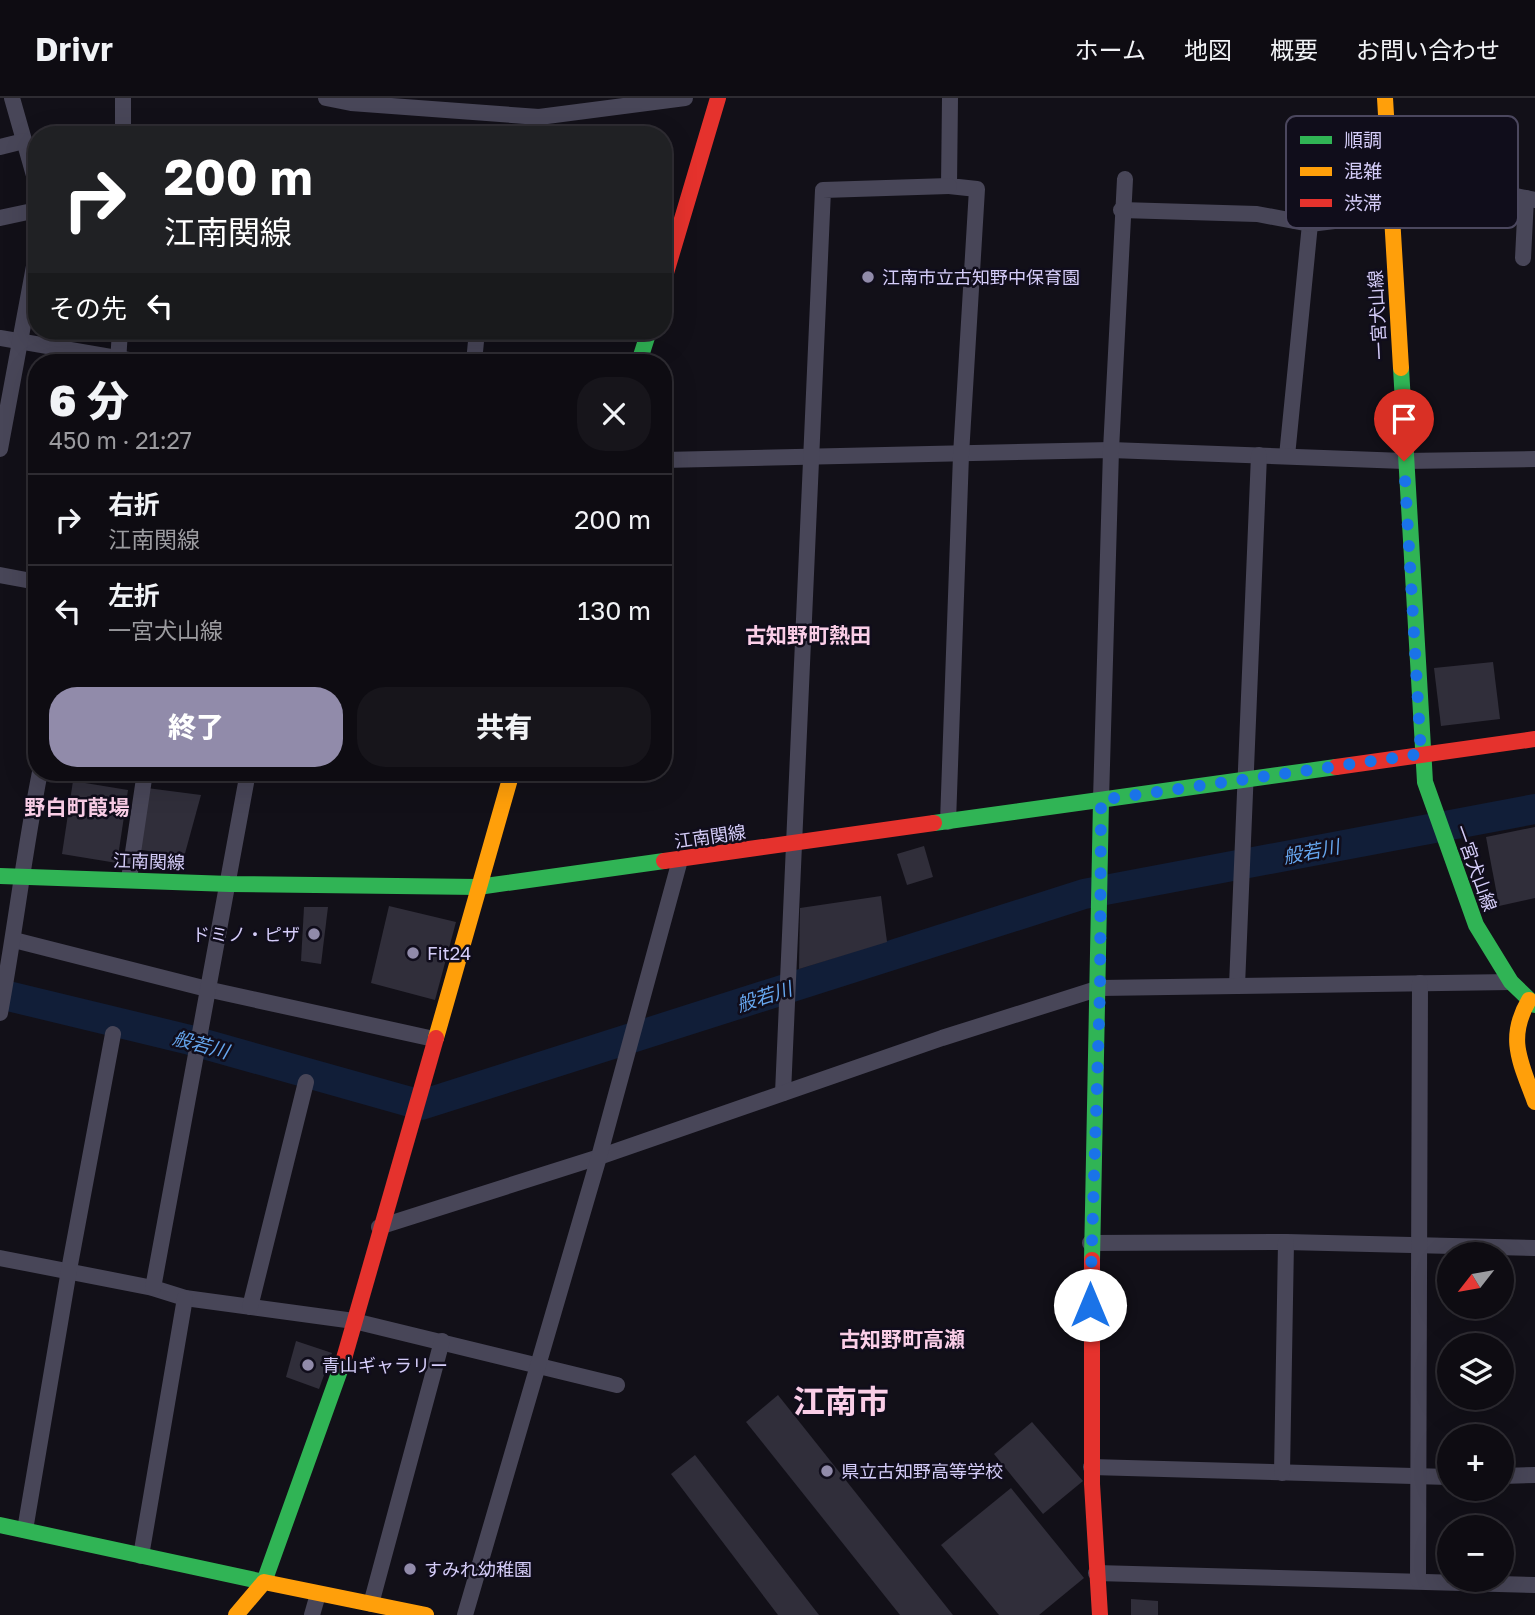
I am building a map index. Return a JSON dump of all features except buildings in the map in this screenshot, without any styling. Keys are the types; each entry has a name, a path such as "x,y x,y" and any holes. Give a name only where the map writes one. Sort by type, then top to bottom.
{"main road":[{"path":"672,253 718,98"},
{"name":"一宮犬山線","path":"1385,98 1386,116"},
{"name":"一宮犬山線","path":"1392,228 1421,754 1425,782 1476,925 1511,982 1532,1003"},
{"name":"江南関線","path":"0,876 230,884 478,887 1535,738"},
{"path":"236,1615 264,1582 334,1394 379,1227 509,781"},
{"path":"1100,1615 1091,1468 1090,1243 1100,988 1101,800"},
{"path":"1532,1003 1519,1014 1513,1036 1535,1102"},
{"path":"0,1525 426,1615"}],"street":[{"path":"12,98 28,155"},
{"path":"123,98 123,126"},
{"path":"326,98 351,103 539,117 575,105 685,98"},
{"path":"949,186 950,98"},
{"path":"0,147 24,141"},
{"path":"1101,800 1111,450 1121,210 1125,179"},
{"path":"783,1093 809,458 823,190 949,186 977,189 961,455 948,822"},
{"path":"1523,258 1531,199"},
{"path":"1121,210 1258,214 1286,219"},
{"path":"0,218 28,212"},
{"path":"1287,456 1310,228"},
{"path":"0,449 28,298"},
{"path":"0,338 88,354"},
{"path":"672,460 1111,450 1404,461 1535,459"},
{"path":"1237,986 1259,455"},
{"path":"0,575 28,580"},
{"path":"0,1009 14,940 20,876 38,781"},
{"path":"129,879 144,781"},
{"path":"153,1287 211,990 247,781"},
{"path":"465,1615 599,1157 680,860"},
{"path":"14,940 211,990 435,1039"},
{"path":"379,1227 599,1157 942,1038 1100,988 1511,982"},
{"path":"1419,1580 1420,983"},
{"path":"25,1530 113,1034"},
{"path":"250,1307 306,1082"},
{"path":"1282,1473 1286,1242"},
{"path":"1090,1243 1286,1242 1535,1248"},
{"path":"0,1258 153,1287 185,1298 354,1321 617,1385"},
{"path":"141,1556 185,1298"},
{"path":"370,1604 442,1341"},
{"path":"1091,1468 1437,1477"},
{"path":"1514,1476 1535,1475"},
{"path":"1096,1573 1535,1585"},
{"path":"312,1615 318,1594"}],"waterway":[{"name":"般若川","path":"0,994 190,1040 421,1105 1084,894 1535,809"}],"traffic: fast":[{"path":"642,354 646,340"},
{"path":"1401,368 1425,782 1476,925 1511,982 1535,1005"},
{"path":"934,823 1336,767"},
{"path":"1092,1260 1101,800"},
{"path":"0,876 230,884 478,887 664,861"},
{"path":"0,1525 264,1582 343,1362"}],"traffic: slow":[{"path":"1385,98 1386,116"},
{"path":"1393,228 1401,368"},
{"path":"436,1038 509,781"},
{"path":"1529,1000 1522,1014 1517,1039 1521,1063 1535,1102"},
{"path":"236,1615 264,1582 426,1615"}],"traffic: jam":[{"path":"672,253 718,98"},
{"path":"1336,767 1535,739"},
{"path":"664,861 934,823"},
{"path":"343,1362 436,1038"},
{"path":"1092,1260 1092,1484 1100,1615"}],"place":[{"name":"江南市立古知野中保育園","path":"868,277"},
{"name":"ドミノ・ピザ","path":"314,934"},
{"name":"Fit24","path":"413,953"},
{"name":"青山ギャラリー","path":"308,1365"},
{"name":"県立古知野高等学校","path":"827,1471"},
{"name":"すみれ幼稚園","path":"410,1569"}],"district":[{"name":"古知野町熱田","path":"808,635"},
{"name":"野白町葭場","path":"77,807"},
{"name":"古知野町高瀬","path":"902,1339"},
{"name":"江南市","path":"841,1401"}],"route":[{"path":"1090,1305 1100,988 1101,800 1421,754 1404,461"}]}
